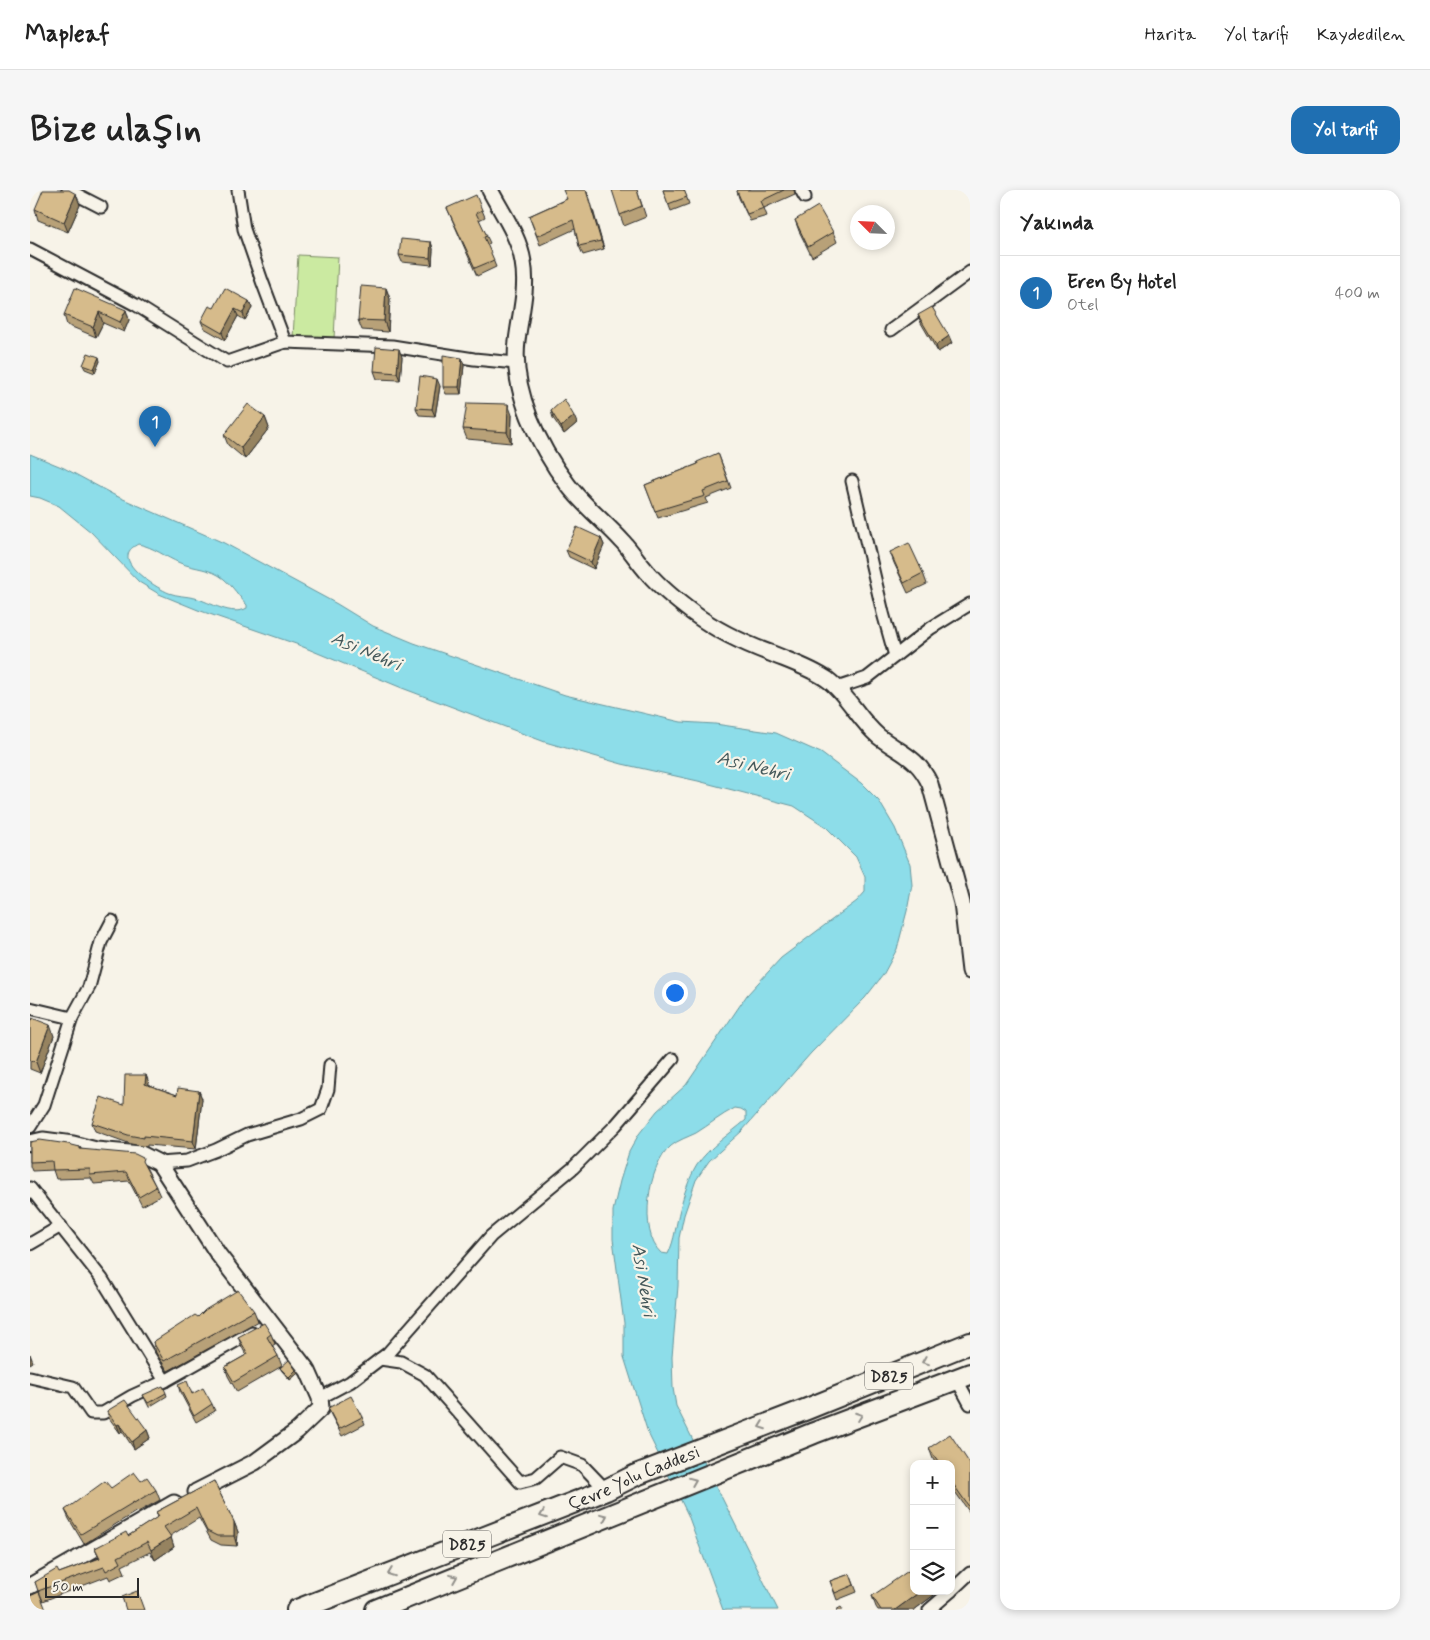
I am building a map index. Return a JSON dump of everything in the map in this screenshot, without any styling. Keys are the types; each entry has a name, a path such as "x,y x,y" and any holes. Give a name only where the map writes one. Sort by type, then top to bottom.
{"highway":[{"name":"Çevre Yolu Caddesi","path":"297,1610 606,1490 636,1475 970,1343"},
{"name":"Çevre Yolu Caddesi","path":"376,1610 814,1433 964,1377"}],"street":[{"path":"68,190 101,207"},
{"path":"238,190 244,229 285,342"},
{"path":"490,190 514,234 524,263 525,282 517,342 518,384 530,418 543,445 566,483 622,542 658,585 693,613 737,638 827,679 837,688 870,729 917,762 930,784 962,903 970,970"},
{"path":"30,250 136,305 227,362 285,342 392,346 474,359 516,363"},
{"path":"891,330 970,272"},
{"path":"852,480 895,656"},
{"path":"837,688 867,678 931,628 970,604"},
{"path":"30,1127 44,1105 72,1018 89,987 101,942 112,921"},
{"path":"30,1008 72,1018"},
{"path":"320,1398 350,1382 388,1353 491,1236 573,1168 616,1125 673,1060"},
{"path":"30,1143 43,1140 73,1144 96,1150 140,1154 159,1163 187,1161 247,1135 302,1119 321,1109 328,1089 330,1065"},
{"path":"30,1586 164,1508 255,1462 297,1431 321,1408 320,1398 308,1371 218,1254 159,1163"},
{"path":"30,1188 102,1279 164,1381"},
{"path":"30,1244 61,1226"},
{"path":"30,1377 73,1387 92,1413 103,1413 270,1322"},
{"path":"380,1359 401,1362 425,1375 520,1482 536,1478 560,1457 582,1465 606,1490"},
{"path":"964,1377 970,1404"},
{"path":"955,1587 970,1573"},
{"path":"929,1610 946,1595"}],"green space":[{"path":"298,255 338,257 334,339 293,337"}],"water":[{"name":"Asi Nehri","path":"30,454 64,468 114,495 224,543 337,604 373,626 414,643 565,695 681,722 715,724 776,733 821,753 861,783 879,801 895,828 910,864 912,885 897,949 883,975 865,998 811,1053 742,1131 709,1161 696,1180 684,1215 679,1238 678,1286 672,1357 673,1388 676,1406 778,1610 723,1610 688,1515 648,1433 624,1357 624,1323 613,1239 613,1211 629,1152 639,1134 657,1111 686,1085 747,995 781,958 857,901 865,892 865,877 856,857 826,827 794,806 698,781 622,764 545,742 402,688 296,644 198,610 159,594 139,582 91,532 59,506 30,496","holes":["138,544 149,547 180,563 219,575 233,588 247,605 247,608 235,611 228,610 195,598 172,594 157,587 137,572 129,560 129,551","735,1108 746,1112 746,1120 702,1158 697,1165 685,1192 668,1254 661,1253 654,1243 648,1215 649,1199 656,1168 663,1155 671,1146 696,1133"]}],"building":[{"path":"43,190 69,190 76,194 64,222 35,209"},
{"path":"563,190 586,190 601,241 579,246 573,220 537,236 529,216 567,199"},
{"path":"612,190 637,190 642,206 620,215"},
{"path":"663,190 684,190 687,197 668,204"},
{"path":"738,190 784,190 761,201 764,208 747,214"},
{"path":"476,195 482,210 476,213 487,236 484,237 494,260 475,268 447,208"},
{"path":"818,206 833,232 808,247 795,220"},
{"path":"401,239 431,242 430,258 399,255"},
{"path":"361,286 386,288 384,321 358,320"},
{"path":"75,288 126,310 120,322 99,312 93,327 64,315"},
{"path":"225,288 249,301 243,313 235,309 222,333 201,321 209,306 214,308"},
{"path":"932,307 949,336 936,345 918,315"},
{"path":"376,347 399,349 397,373 374,371"},
{"path":"88,353 99,357 94,369 83,365"},
{"path":"443,355 462,358 459,387 443,387"},
{"path":"420,376 437,379 432,409 416,408"},
{"path":"564,399 574,416 561,427 551,411"},
{"path":"467,403 508,404 507,432 463,429"},
{"path":"248,404 265,417 241,448 224,435"},
{"path":"718,453 728,481 703,491 705,496 655,511 645,485 698,464 697,462"},
{"path":"577,527 601,538 591,562 566,550"},
{"path":"909,543 923,573 904,583 890,552"},
{"path":"32,1018 50,1025 36,1062 30,1060 30,1023"},
{"path":"125,1075 146,1075 145,1084 177,1095 178,1088 199,1091 193,1141 144,1136 144,1138 128,1135 92,1123 101,1097 124,1105"},
{"path":"40,1140 68,1144 80,1147 80,1149 135,1154 143,1158 142,1161 156,1187 139,1197 126,1172 90,1175 90,1169 53,1170 52,1161 30,1162 30,1142"},
{"path":"238,1290 254,1311 164,1361 153,1342 195,1315 198,1317 205,1310"},
{"path":"264,1323 271,1334 267,1337 278,1356 234,1382 225,1367 248,1354 238,1337"},
{"path":"289,1360 296,1370 289,1377 280,1368"},
{"path":"187,1381 192,1394 203,1388 212,1404 194,1416 178,1385"},
{"path":"163,1386 166,1393 148,1403 143,1395"},
{"path":"351,1396 362,1417 339,1429 328,1408"},
{"path":"125,1400 147,1430 132,1442 107,1411"},
{"path":"950,1434 970,1464 970,1508 955,1487 955,1460 937,1460 929,1448"},
{"path":"134,1472 141,1481 147,1477 156,1490 81,1534 65,1510 105,1481 111,1488"},
{"path":"214,1481 234,1522 234,1536 217,1536 207,1531 196,1508 164,1527 171,1537 151,1550 147,1542 118,1557 121,1563 106,1571 104,1567 38,1591 35,1582 57,1569 59,1573 100,1558 95,1548 126,1532 128,1536 159,1516 156,1512"},
{"path":"910,1570 910,1595 916,1595 895,1610 881,1610 872,1596"},
{"path":"850,1574 854,1585 835,1593 830,1581"},
{"path":"137,1591 144,1610 126,1610 122,1597"},
{"path":"39,1592 46,1610 30,1610 30,1596"}],"place":[{"name":"Eren By Hotel","path":"155,447"}]}
